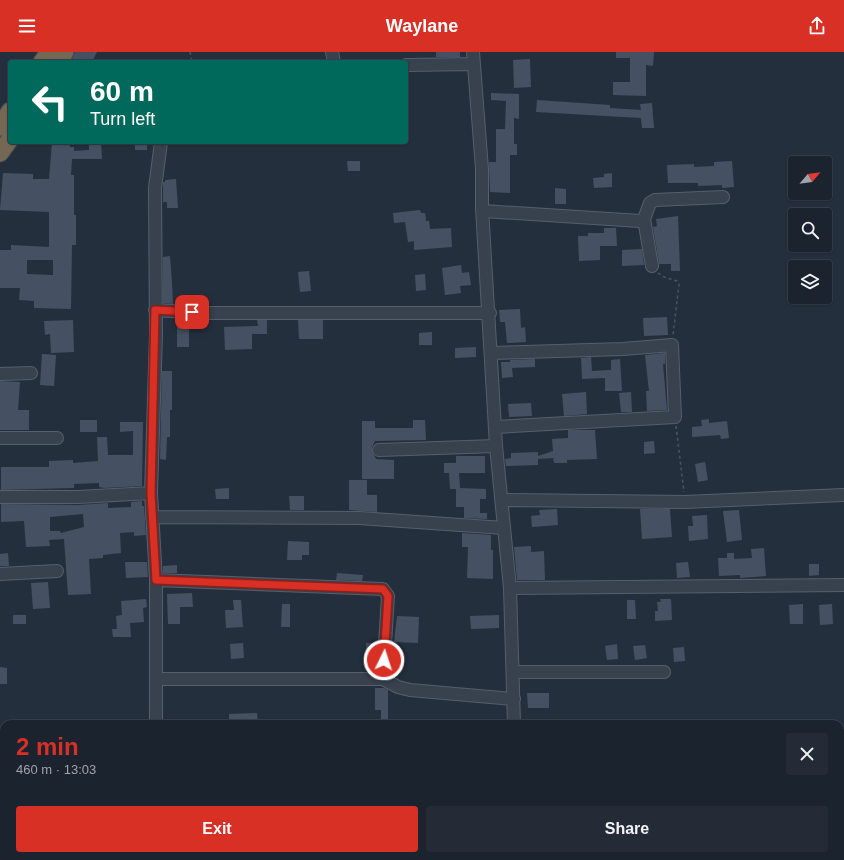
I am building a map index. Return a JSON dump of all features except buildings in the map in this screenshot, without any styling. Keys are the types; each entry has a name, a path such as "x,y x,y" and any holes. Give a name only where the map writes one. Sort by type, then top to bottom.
{"highway":[{"path":"0,127 8,114"},
{"path":"0,153 8,142"}],"street":[{"path":"408,65 473,58 482,169 482,211 490,313 496,446 510,588 514,720"},
{"path":"156,720 156,580 151,493 155,310 155,188 161,144"},
{"path":"652,266 644,218 650,203 655,200 723,197"},
{"path":"482,211 633,221 644,218"},
{"path":"155,310 205,313 490,313"},
{"path":"491,353 623,349 672,345 675,417 496,427"},
{"path":"0,374 31,373"},
{"path":"0,438 57,438"},
{"path":"379,450 496,446"},
{"path":"0,497 78,497 151,493"},
{"path":"502,500 685,502 844,495"},
{"path":"152,517 359,518 504,528"},
{"path":"0,574 57,571"},
{"path":"156,580 383,589 388,596 381,678"},
{"path":"510,588 844,585"},
{"path":"513,672 664,672"},
{"path":"156,679 381,678 398,687 410,690 514,699"}],"path":[{"path":"652,266 661,276 677,281 679,284 672,345"},
{"path":"675,417 685,502"}],"route":[{"path":"192,312 155,310 156,351 151,493 156,580 383,589 388,596 384,660"}]}
